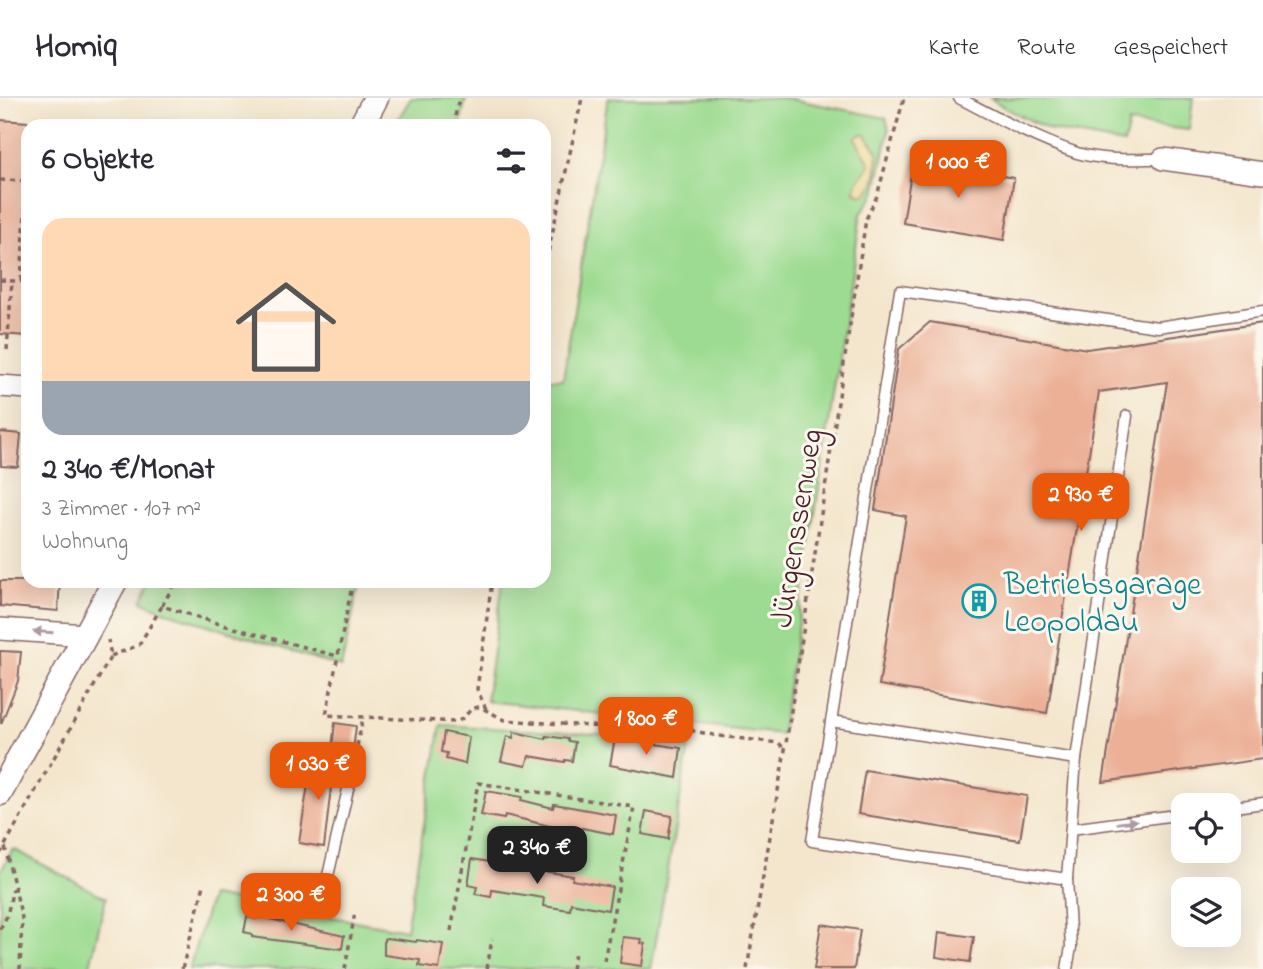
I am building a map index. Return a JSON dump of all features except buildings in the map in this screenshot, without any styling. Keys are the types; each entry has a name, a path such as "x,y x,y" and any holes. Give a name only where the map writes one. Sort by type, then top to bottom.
{"street":[{"path":"365,119 376,98"},
{"path":"1163,159 1263,173"},
{"path":"0,386 21,388"},
{"path":"0,793 111,588"},
{"path":"0,629 86,635"}],"lane":[{"path":"959,98 1016,128 1078,153 1116,159 1163,159"},
{"path":"1067,879 812,841 900,291 1158,327 1263,311"},
{"path":"1067,969 1071,947 1067,879 1076,759 1127,416"},
{"path":"831,721 1076,759"},
{"path":"321,906 355,759"},
{"path":"1241,806 1263,803"},
{"path":"1071,829 1171,816"}],"path":[{"path":"454,119 459,98"},
{"path":"551,239 582,98"},
{"name":"Jürgenssenweg","path":"747,969 785,750 866,219 877,195 904,98"},
{"path":"0,180 21,181"},
{"path":"0,280 21,281"},
{"path":"7,350 12,281"},
{"path":"0,854 111,656 138,645 172,588"},
{"path":"352,588 326,715 456,722 473,708 486,709 505,720 683,729 779,743 785,750"},
{"path":"486,709 477,689 491,588"},
{"path":"162,606 337,656"},
{"path":"86,635 108,640 111,656"},
{"path":"355,759 363,718"},
{"path":"452,931 478,783 634,807 604,961"},
{"path":"4,846 22,918 20,969"},
{"path":"0,929 7,916 14,885"},
{"path":"183,969 205,885"},
{"path":"345,969 355,912"},
{"path":"487,969 492,939"},
{"path":"572,969 575,953"}],"green space":[{"path":"411,98 466,98 462,119 398,119"},
{"path":"608,98 786,98 886,118 889,130 875,193 861,214 781,734 486,701 502,588 551,588 551,379 563,379"},
{"path":"990,98 1193,98 1189,130 1129,123 1124,144 1050,130"},
{"path":"148,588 358,588 341,667 164,611 142,601"},
{"path":"441,725 690,740 651,969 189,969 211,896 406,930"},
{"path":"13,849 106,898 89,969 0,969 0,872"}],"sand":[{"path":"865,134 878,152 874,183 862,195 855,192 855,187 870,163 855,138"}],"place":[{"name":"Betriebsgarage Leopoldau","path":"979,601"}]}
